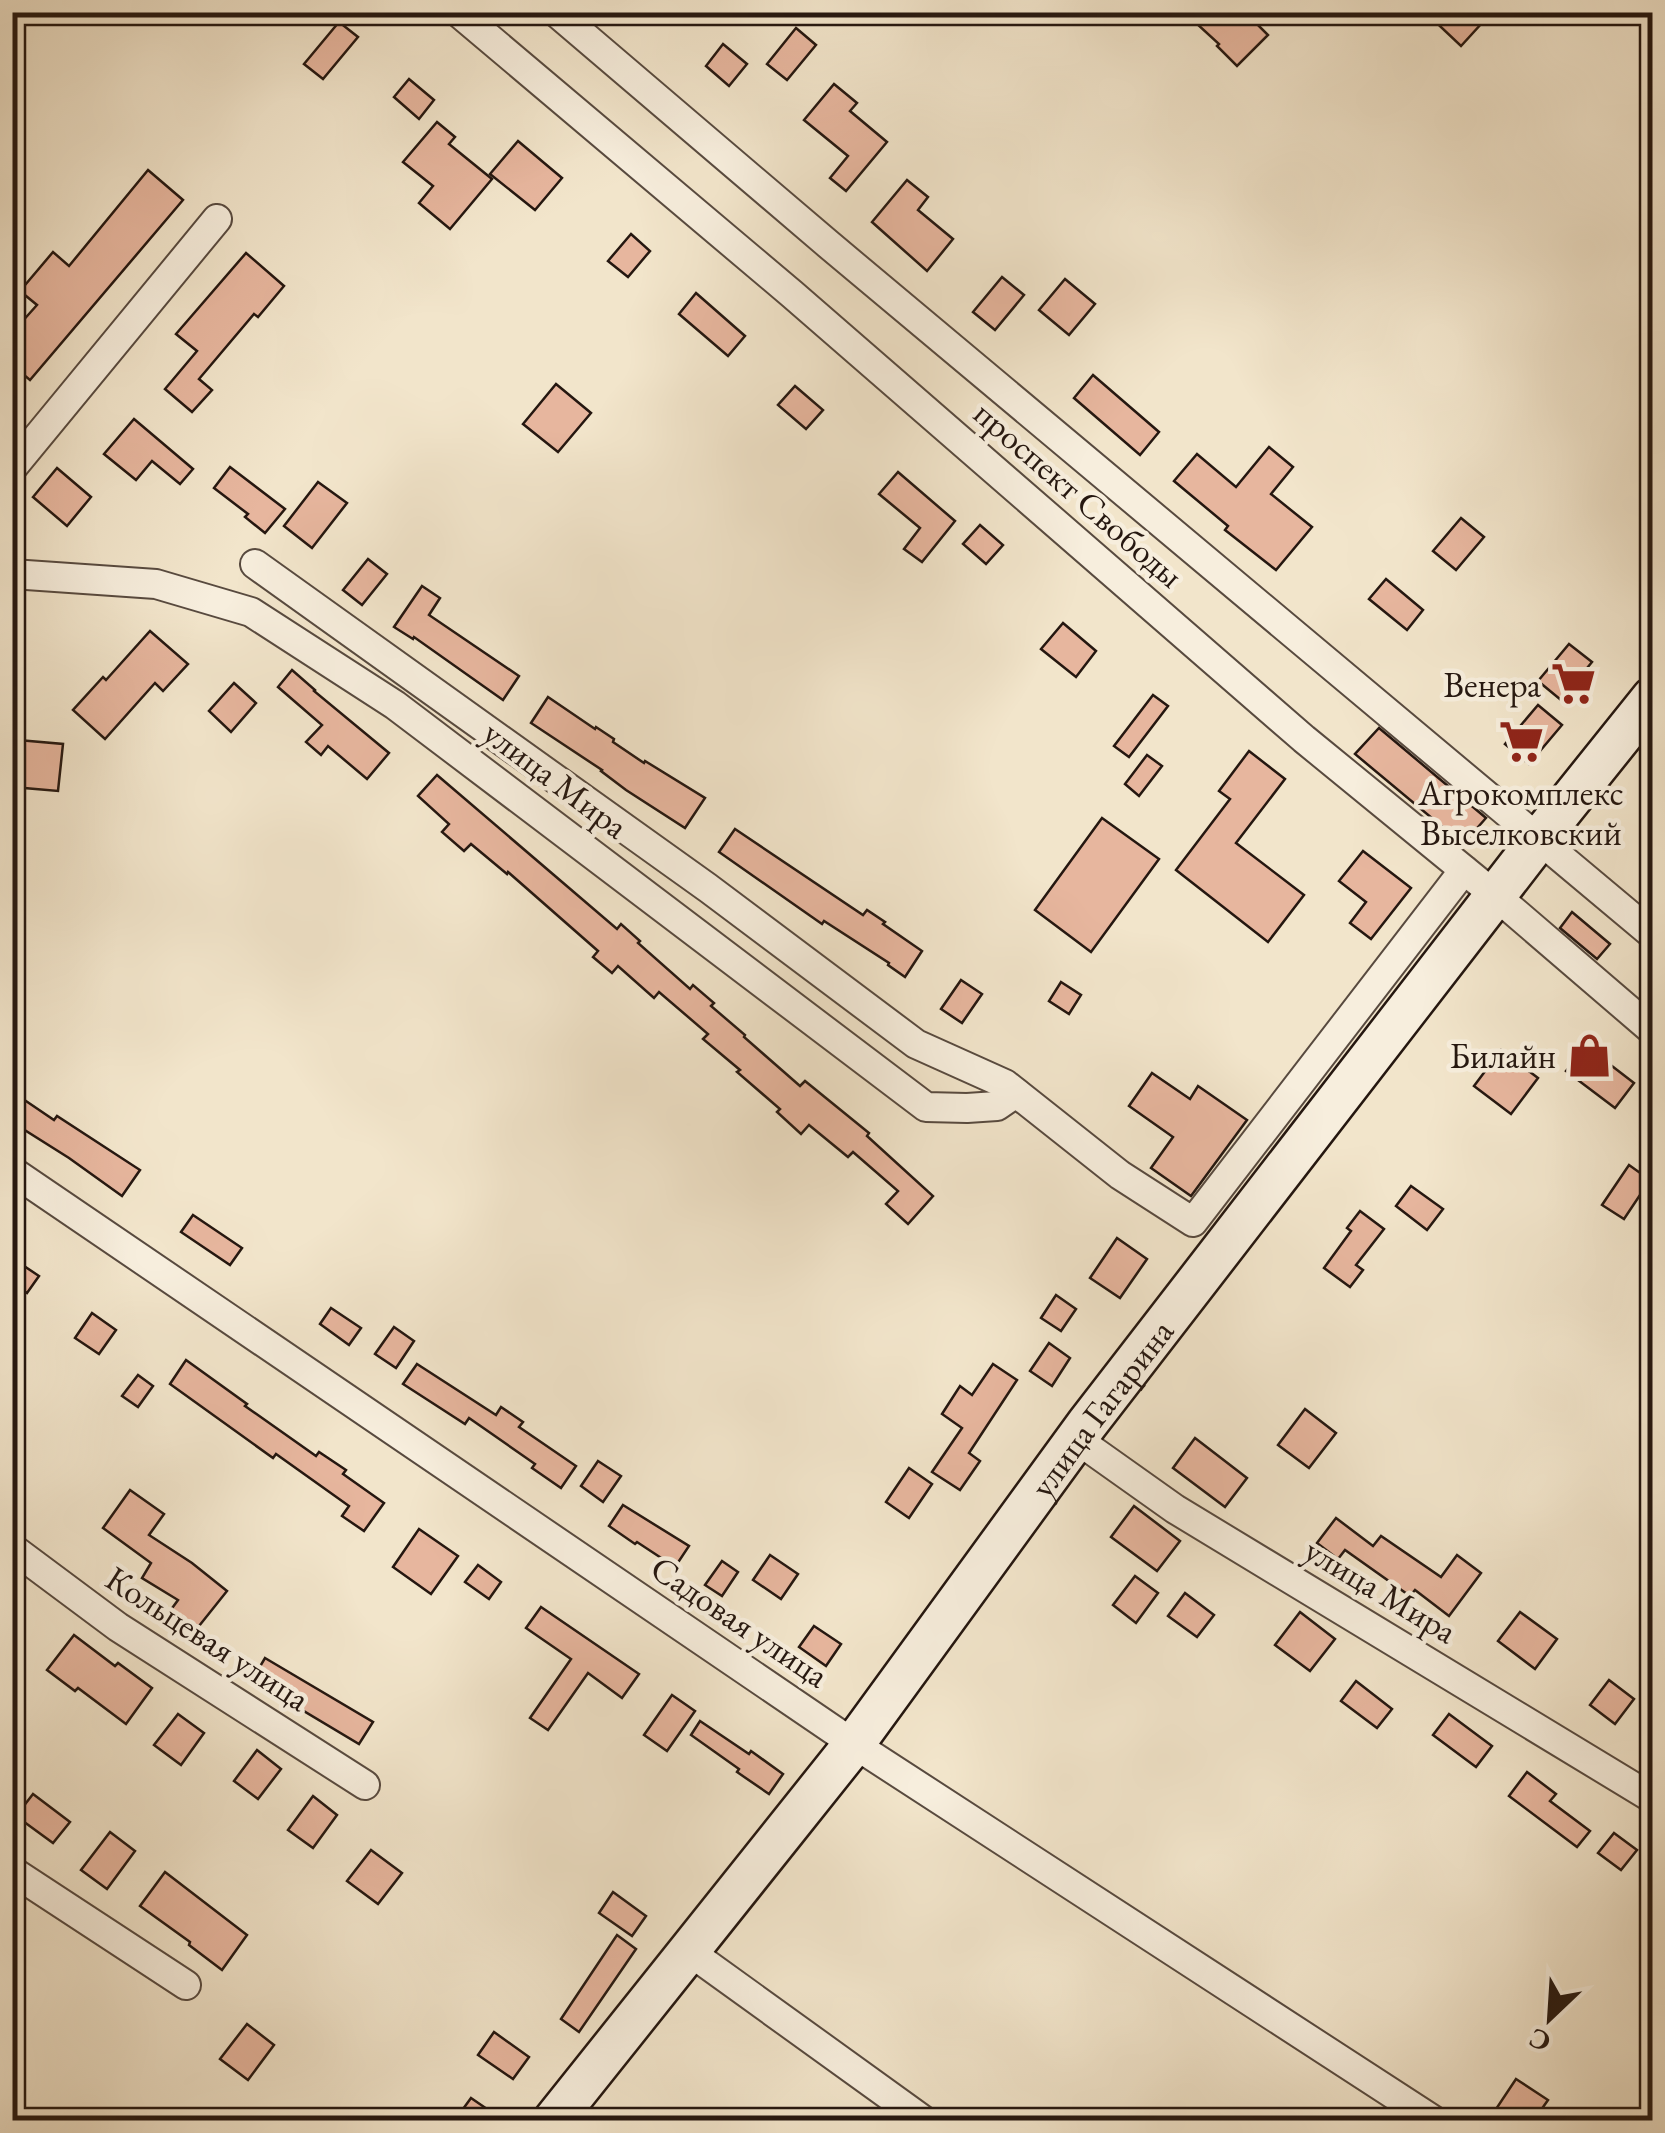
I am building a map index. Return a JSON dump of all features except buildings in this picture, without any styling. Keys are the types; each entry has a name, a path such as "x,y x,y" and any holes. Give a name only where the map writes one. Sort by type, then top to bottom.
{"main road":[{"name":"улица Гагарина","path":"554,2120 854,1744 1075,1438 1539,838 1652,698"}],"street":[{"name":"проспект Свободы","path":"458,12 792,294 1304,739 1652,1030"},
{"name":"проспект Свободы","path":"556,12 1652,934"},
{"path":"12,468 217,219"},
{"name":"улица Мира","path":"255,564 708,888 916,1044 1005,1084 1120,1175 1192,1222 1464,870"},
{"name":"улица Мира","path":"12,574 156,584 251,612 394,705 926,1107 996,1106 1016,1093"},
{"name":"Садовая улица","path":"12,1171 854,1744 1434,2120"},
{"name":"улица Мира","path":"1075,1438 1174,1509 1652,1798"},
{"name":"Кольцевая улица","path":"12,1548 118,1627 365,1786"},
{"path":"12,1871 186,1985"},
{"path":"690,1952 923,2120"}],"place":[{"name":"Венера","path":"1574,684"},
{"name":"Агрокомплекс Выселковский","path":"1521,742"},
{"name":"Билайн","path":"1589,1055"}]}
